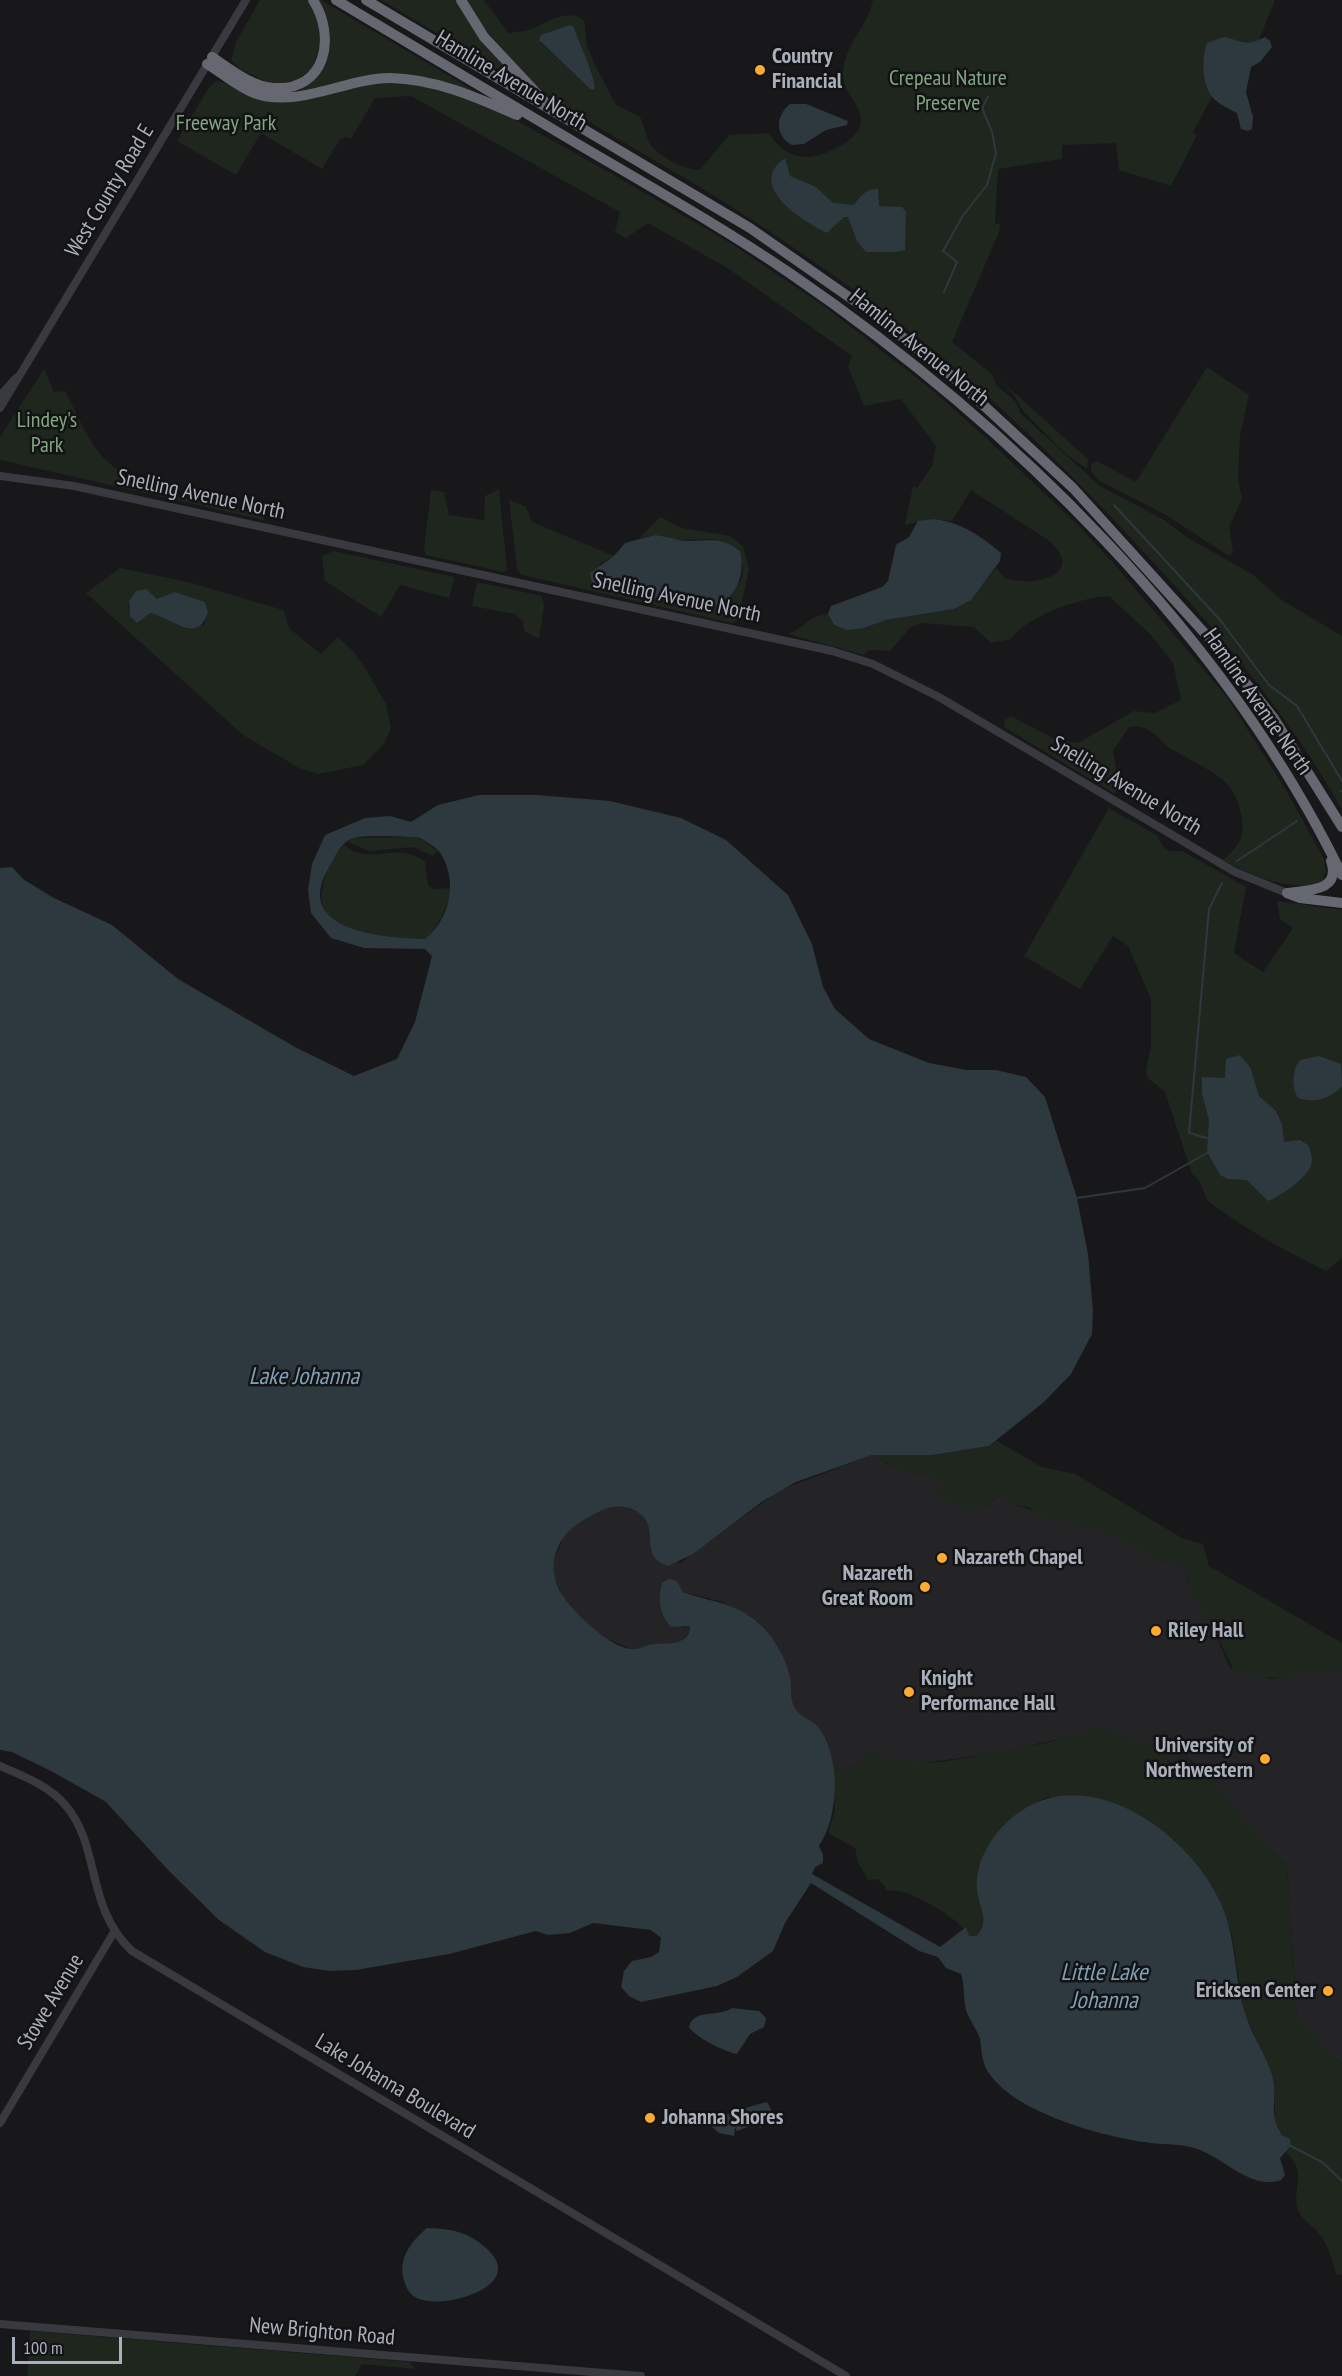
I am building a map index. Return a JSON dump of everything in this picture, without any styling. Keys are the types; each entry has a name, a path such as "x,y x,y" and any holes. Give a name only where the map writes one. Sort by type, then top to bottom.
{"highway":[{"path":"209,61 264,86 283,88 301,82 321,63 327,39 323,19 313,0"},
{"name":"Hamline Avenue North","path":"336,0 714,224 790,274 890,346 984,426 1080,517 1194,644 1258,729 1311,815 1342,875"},
{"name":"Hamline Avenue North","path":"366,0 787,253 896,332 1009,427 1115,532 1218,648 1273,717 1342,827"},
{"path":"461,0 484,37 552,110"},
{"path":"209,61 252,92 273,98 371,79 402,78 428,82 474,96 559,133"},
{"path":"1287,892 1318,890 1328,886 1333,877 1333,865 1311,815"},
{"path":"1287,892 1300,898 1342,903"}],"street":[{"name":"West County Road E","path":"0,408 12,392 22,369 246,0"},
{"name":"West County Road E","path":"0,396 22,369"},
{"name":"Snelling Avenue North","path":"3,474 74,486 259,525 832,651 873,664 939,697 1235,872 1287,892"},
{"name":"Lake Johanna Boulevard","path":"0,1766 46,1789 73,1815 80,1828 100,1902 114,1932 144,1959 831,2372 846,2376"},
{"name":"Stowe Avenue","path":"0,2123 114,1932"},
{"name":"New Brighton Road","path":"0,2324 641,2376"}],"shaded area":[{"name":"University of Northwestern","path":"877,1455 886,1464 918,1474 939,1477 942,1482 935,1490 990,1505 995,1497 1003,1495 1012,1498 1015,1505 1110,1533 1137,1546 1163,1564 1172,1562 1181,1565 1189,1575 1187,1580 1211,1623 1230,1668 1271,1679 1342,1669 1342,2064 1319,2046 1316,2035 1297,2018 1287,1866 1257,1836 1201,1767 1181,1754 1175,1765 1167,1760 1066,1738 1020,1747 1020,1750 915,1764 891,1760 873,1751 846,1771 842,1770 832,1766 819,1728 798,1714 792,1703 790,1678 779,1648 751,1616 723,1602 683,1592 677,1581 682,1628 690,1626 689,1632 682,1641 667,1645 654,1644 634,1650 604,1638 579,1616 567,1604 554,1579 552,1565 563,1538 574,1526 599,1511 614,1506 627,1507 641,1513 650,1524 651,1551 680,1563 780,1490"}],"green space":[{"path":"260,0 308,0 314,9 323,44 311,69 297,81 271,84 240,69 231,60 236,42"},
{"path":"319,0 478,93 411,76 282,95 327,59 330,30"},
{"path":"381,0 456,0 512,75 510,77"},
{"name":"Crepeau Nature Preserve","path":"464,0 484,0 509,34 531,29 561,16 576,16 584,20 587,45 593,61 616,105 640,117 650,144 660,154 680,165 700,170 729,135 769,133 784,150 806,157 839,147 854,135 859,129 861,116 845,86 843,71 848,52 873,0 1275,0 1259,40 1244,43 1221,40 1205,47 1205,77 1212,97 1193,132 1197,135 1171,186 1119,170 1116,143 1062,145 1062,159 998,169 995,224 1000,224 999,232 952,342 993,375 996,385 1016,402 1021,414 1100,486 1164,520 1188,538 1252,574 1280,599 1342,636 1342,810 1279,712 1230,650 1121,527 1019,425 910,332 814,262 716,197 554,100 516,66","holes":["574,27 591,70 594,90 590,89 541,43"]},
{"name":"Freeway Park","path":"216,81 231,84 256,98 383,81 441,89 512,118 614,175 732,244 824,306 931,389 984,436 1079,526 1115,565 1227,697 1286,790 1324,859 1326,872 1321,884 1295,885 1270,881 1223,860 1238,844 1242,832 1240,810 1232,790 1218,776 1173,750 1149,730 1137,726 1129,727 1113,751 1118,780 1115,794 1004,727 1005,720 1011,716 1055,739 1078,743 1134,711 1155,713 1181,700 1173,663 1151,635 1109,596 1085,600 1056,609 1029,623 1011,639 991,643 974,627 922,623 910,628 890,651 869,650 864,655 788,634 821,615 828,614 834,625 864,628 886,620 954,609 978,590 996,568 1006,578 1030,581 1052,576 1060,570 1062,562 1059,552 1048,540 971,490 952,521 934,519 905,525 913,486 917,488 932,466 936,446 901,399 864,406 848,367 852,356 729,269 648,223 626,238 615,232 620,212 411,96 375,98 351,139 346,137 340,139 322,169 261,133 236,175 177,141 209,87"},
{"path":"1207,367 1249,395 1240,435 1238,477 1242,499 1229,527 1233,551 1229,556 1166,515 1098,480 1091,471 1091,465 1097,461 1136,482"},
{"name":"Lindey's Park","path":"44,369 54,392 65,391 91,441 101,455 116,469 155,488 177,495 263,514 264,520 0,460 0,437"},
{"path":"999,379 1088,459 1087,469 1066,454 1024,412 1014,395"},
{"path":"499,489 507,570 504,572 426,555 424,549 431,490 444,492 449,515 484,520 485,496"},
{"path":"509,500 526,507 532,522 614,556 600,564 597,586 638,594 735,589 742,579 743,566 714,539 680,540 655,535 639,538 660,517 682,528 730,536 743,546 749,569 738,620 732,623 522,575 517,569"},
{"path":"333,551 455,577 449,598 400,585 381,617 325,581 322,557"},
{"path":"120,568 188,582 283,610 290,629 321,654 338,637 353,651 386,704 391,728 384,744 363,765 318,774 299,768 243,735 86,593","holes":["175,592 205,602 208,613 204,625 174,623 158,615 127,609 133,594 159,599"]},
{"path":"477,582 542,596 544,607 539,639 524,631 523,621 514,614 472,606"},
{"path":"1109,808 1158,836 1163,847 1169,851 1182,851 1246,887 1234,953 1263,972 1293,928 1280,919 1277,901 1342,910 1342,1258 1326,1271 1239,1223 1206,1197 1199,1181 1192,1174 1165,1092 1148,1078 1146,1071 1151,1045 1151,999 1128,946 1113,936 1080,989 1024,956"},
{"path":"418,837 438,851 433,856 413,847 370,851 347,842 353,838"},
{"path":"344,845 364,854 404,853 414,856 425,862 428,885 433,889 452,888 439,922 425,939 358,931 334,922 327,916 322,901 324,880 333,858"},
{"path":"997,1441 1042,1467 1075,1474 1182,1538 1203,1544 1209,1566 1342,1643 1342,1669 1274,1678 1234,1671 1211,1623 1186,1586 1189,1575 1181,1565 1163,1564 1132,1545 1100,1531 1031,1515 1031,1508 1015,1505 1012,1498 1003,1495 995,1497 988,1507 962,1509 934,1490 942,1482 939,1477 897,1468 877,1455 932,1455 989,1446"},
{"path":"1102,1727 1165,1751 1167,1760 1173,1765 1178,1764 1181,1754 1210,1779 1287,1866 1297,2018 1317,2035 1319,2046 1342,2064 1342,2275 1336,2274 1323,2240 1298,2210 1296,2202 1297,2167 1286,2153 1291,2146 1280,2135 1275,2123 1274,2080 1244,2012 1232,1936 1213,1887 1173,1839 1048,1797 1035,1803 1010,1821 991,1844 979,1872 977,1887 984,1923 976,1936 968,1936 959,1924 934,1906 906,1893 885,1890 885,1886 877,1879 868,1880 858,1862 855,1848 828,1833 835,1810 832,1766 846,1771 873,1751 906,1762 941,1762 1011,1749 1012,1751 1020,1750 1020,1747 1050,1742"},
{"path":"30,2331 410,2362 415,2369 362,2364 355,2376 27,2376"}],"water":[{"path":"570,25 574,27 591,70 594,90 590,89 539,40 541,35"},
{"path":"1224,37 1248,42 1265,37 1270,41 1272,47 1260,62 1251,67 1246,92 1253,117 1252,129 1248,131 1241,129 1237,113 1213,98 1205,79 1203,63 1207,43"},
{"path":"790,104 806,104 848,121 847,125 826,130 804,144 792,145 782,136 779,126 782,114"},
{"path":"785,158 790,176 816,187 833,203 854,205 864,193 878,189 879,206 902,207 906,212 905,250 866,252 857,241 848,217 844,217 827,233 793,211 774,191 771,180 774,169"},
{"path":"934,519 953,523 970,531 1001,553 1000,561 971,600 954,609 886,620 864,628 847,630 834,625 828,614 831,606 882,587 888,581 896,545 909,537 918,521"},
{"path":"655,535 688,541 724,542 740,551 740,579 731,595 716,606 706,609 597,586 592,583 590,573 614,556 625,543"},
{"path":"146,589 157,599 175,592 205,602 208,613 197,627 190,628 150,613 137,623 130,616 129,601 136,591"},
{"name":"Lake Johanna","path":"479,795 537,795 610,801 681,818 726,840 788,895 812,944 823,987 835,1009 869,1039 929,1063 967,1070 996,1070 1026,1077 1045,1097 1077,1198 1088,1254 1093,1311 1092,1334 1071,1374 1044,1402 989,1446 932,1455 872,1455 796,1482 763,1501 693,1554 668,1566 658,1561 653,1554 647,1521 640,1514 622,1507 603,1510 576,1525 562,1540 555,1556 553,1568 555,1580 566,1600 583,1619 606,1638 626,1648 635,1649 651,1644 677,1642 686,1637 690,1626 671,1627 662,1612 660,1595 662,1583 669,1579 677,1581 683,1592 735,1608 758,1623 770,1636 784,1660 790,1677 795,1708 819,1728 831,1755 835,1787 834,1804 826,1834 819,1846 823,1854 823,1863 815,1867 812,1874 940,1947 966,1927 969,1936 976,1936 983,1925 983,1914 977,1890 979,1868 994,1837 1018,1813 1047,1799 1077,1795 1107,1801 1136,1813 1164,1832 1188,1854 1208,1880 1227,1920 1246,2016 1273,2078 1276,2125 1281,2135 1290,2139 1291,2146 1280,2158 1285,2175 1281,2180 1258,2181 1247,2177 1194,2148 1126,2139 1081,2127 1035,2109 1015,2098 999,2085 985,2066 980,2039 966,2010 961,1974 946,1968 938,1957 919,1951 811,1883 785,1923 773,1951 737,1977 717,1986 641,2002 629,1996 621,1987 624,1971 632,1961 651,1957 659,1952 661,1938 651,1930 593,1923 570,1933 548,1935 536,1931 449,1954 356,1970 330,1971 303,1967 265,1952 219,1920 168,1870 106,1802 53,1772 12,1752 0,1750 0,868 12,867 23,879 52,897 112,925 178,979 295,1047 354,1076 397,1059 415,1022 432,956 425,949 364,948 331,938 311,913 308,890 312,864 325,835 365,818 390,816 411,822 438,805","holes":["376,836 418,837 441,854 449,876 450,888 446,911 434,931 425,939 368,933 348,927 333,919 322,906 320,890 328,869 338,851 349,840"]},
{"path":"1240,1055 1250,1067 1259,1096 1276,1111 1282,1124 1284,1142 1300,1140 1308,1145 1312,1156 1310,1168 1302,1178 1285,1192 1268,1201 1247,1180 1228,1179 1220,1175 1207,1152 1209,1120 1202,1094 1202,1077 1225,1078 1226,1059"},
{"path":"1319,1056 1341,1064 1342,1086 1322,1099 1298,1098 1293,1084 1297,1064 1300,1060"},
{"path":"732,2008 759,2011 766,2018 764,2027 750,2034 737,2054 711,2044 689,2027 696,2017"},
{"path":"767,2102 772,2111 767,2122 760,2128 758,2123 737,2131 735,2127 734,2136 719,2133 710,2125 713,2117"},
{"path":"427,2228 458,2232 486,2248 497,2262 497,2274 490,2284 477,2292 445,2301 429,2301 411,2294 404,2279 403,2262 412,2243"}],"waterway":[{"path":"944,292 957,262 943,251 962,217 987,185 996,153 992,132 982,108 988,97"},
{"path":"1114,505 1221,621 1269,685 1297,706 1342,781"},
{"path":"1237,861 1297,821"},
{"path":"1207,1138 1189,1133 1209,909 1222,883"},
{"path":"1077,1198 1145,1188 1207,1153"},
{"path":"1291,2146 1322,2162 1342,2181"}],"place":[{"name":"Country Financial","path":"760,70"},
{"name":"Nazareth Chapel","path":"942,1558"},
{"name":"Nazareth Great Room","path":"925,1587"},
{"name":"Riley Hall","path":"1156,1631"},
{"name":"Knight Performance Hall","path":"909,1692"},
{"name":"University of Northwestern","path":"1265,1759"},
{"name":"Ericksen Center","path":"1328,1991"},
{"name":"Johanna Shores","path":"650,2118"}],"water label":[{"name":"Little Lake Johanna","path":"1104,1987"}]}
